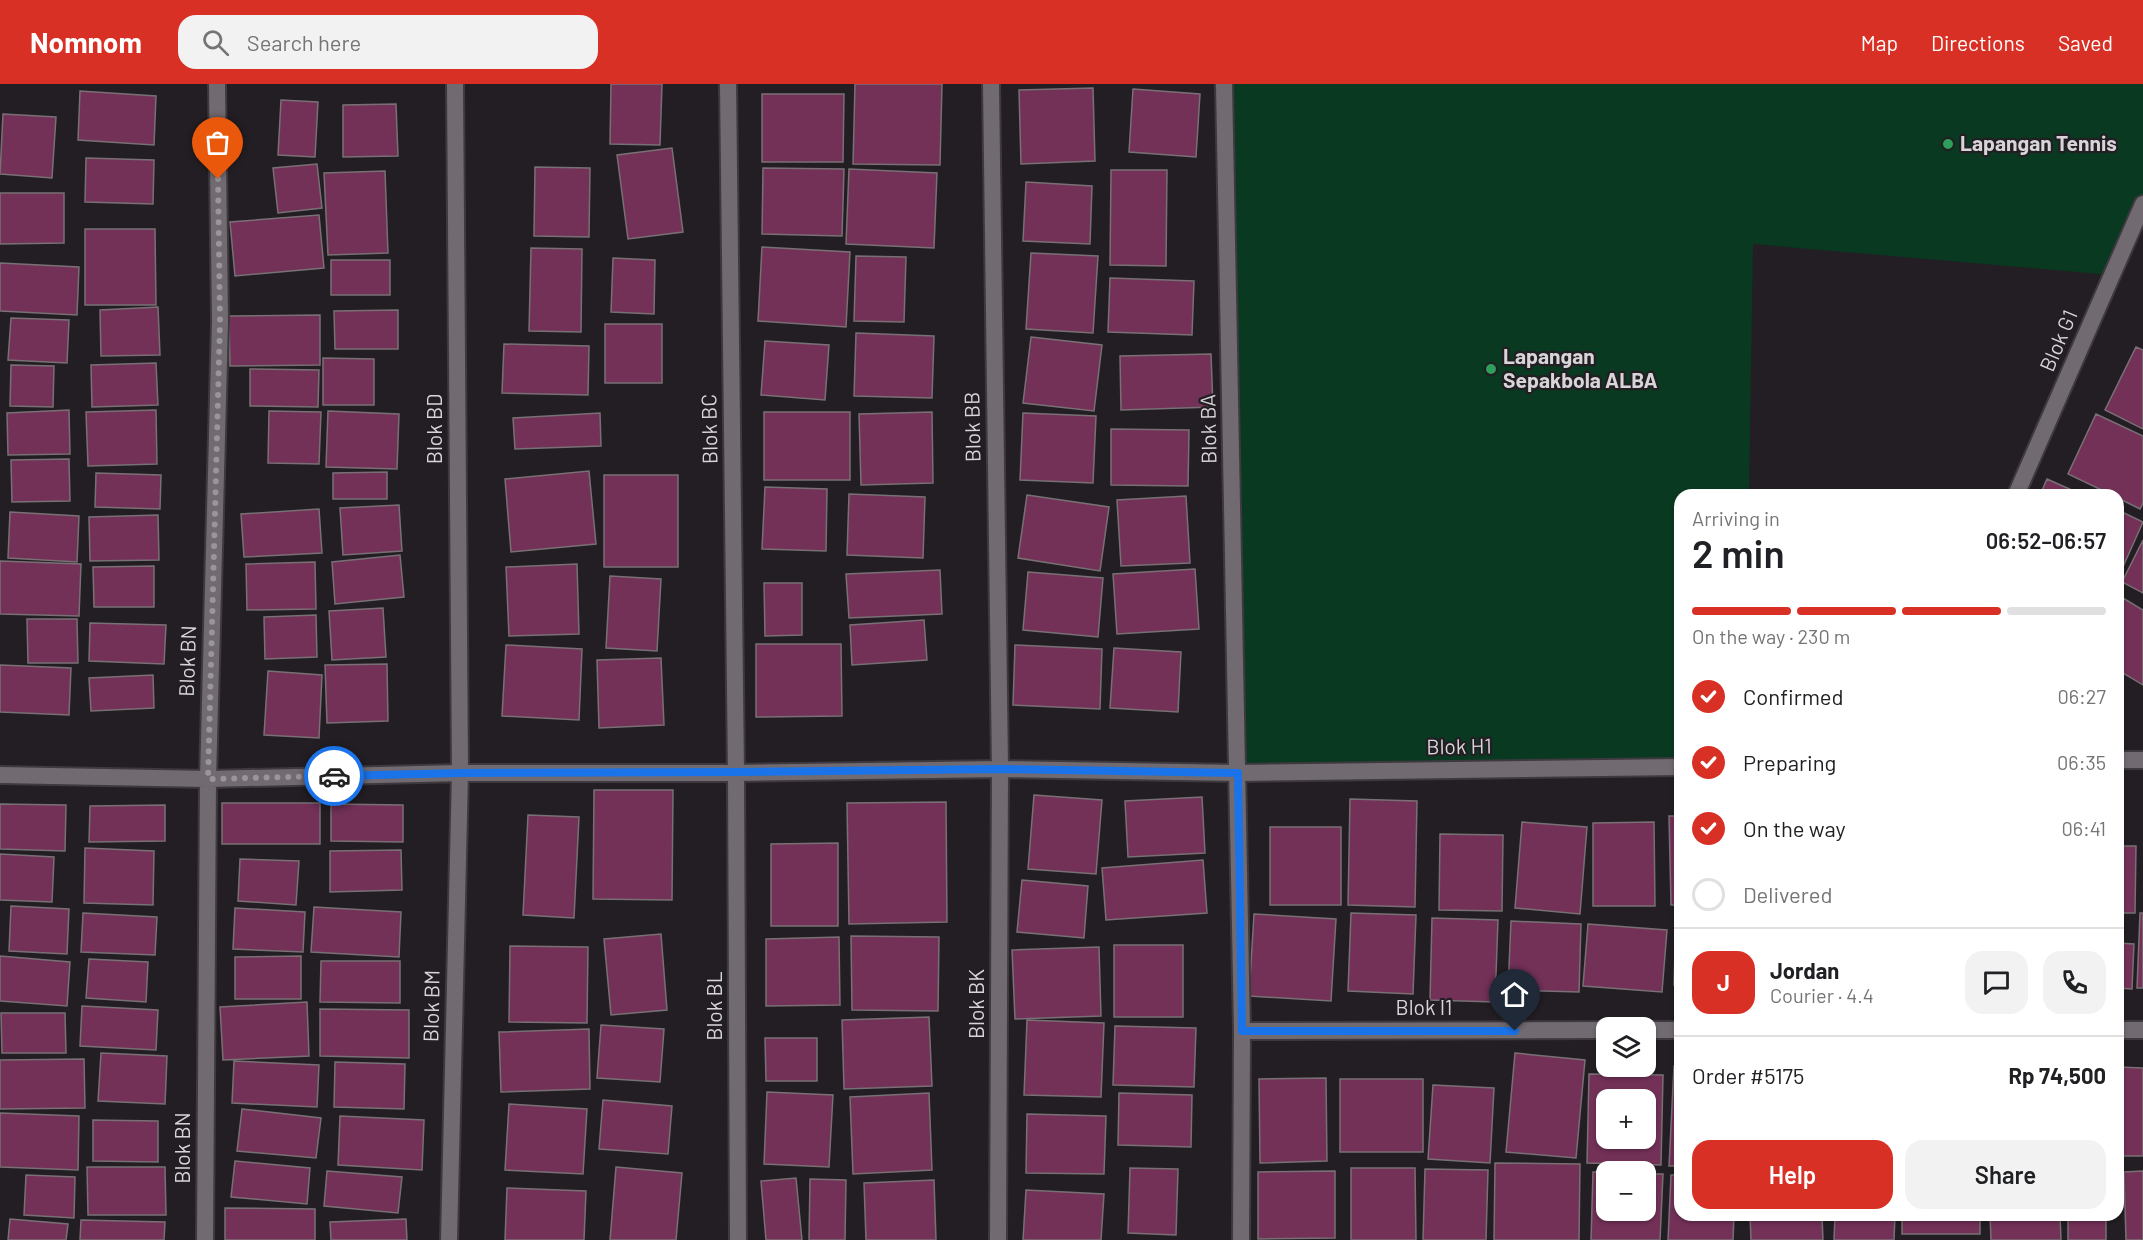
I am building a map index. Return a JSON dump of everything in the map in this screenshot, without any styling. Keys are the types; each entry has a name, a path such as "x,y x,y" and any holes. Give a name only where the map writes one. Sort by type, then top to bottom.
{"street":[{"name":"Blok BN","path":"204,1240 208,779 220,321 216,84"},
{"name":"Blok BD","path":"455,84 460,773"},
{"name":"Blok BC","path":"728,84 736,772"},
{"name":"Blok BB","path":"991,84 1000,769"},
{"name":"Blok BA","path":"1224,84 1242,1031 1241,1240"},
{"name":"Blok G1","path":"2019,489 2143,204"},
{"path":"2124,760 2143,760"},
{"name":"Blok H1","path":"0,775 208,779 460,773 1000,769 1238,773 1674,767"},
{"name":"Blok BK","path":"998,1240 1000,769"},
{"name":"Blok BL","path":"736,772 738,1240"},
{"name":"Blok BM","path":"449,1240 460,773"},
{"path":"2124,1030 2143,1029"},
{"name":"Blok I1","path":"1242,1031 1596,1030"},
{"path":"1656,1030 1674,1030"}],"green space":[{"name":"Lapangan Sepakbola ALBA","path":"1224,84 2143,84 2143,204 2112,275 1753,244 1749,489 1674,489 1674,767 1238,773"}],"building":[{"path":"611,84 662,84 660,145 610,144"},
{"path":"855,84 942,84 940,165 853,164"},
{"path":"1093,88 1095,161 1021,164 1019,90"},
{"path":"1133,89 1200,94 1196,157 1129,152"},
{"path":"80,91 156,96 154,145 78,140"},
{"path":"762,94 844,94 843,162 762,162"},
{"path":"281,100 318,102 315,157 278,155"},
{"path":"396,104 398,156 343,157 343,105"},
{"path":"3,114 56,117 52,178 0,174"},
{"path":"672,148 683,232 628,239 617,155"},
{"path":"86,158 154,160 153,204 85,202"},
{"path":"317,164 322,208 278,213 273,168"},
{"path":"535,167 590,168 589,237 534,236"},
{"path":"763,168 844,169 842,236 762,234"},
{"path":"849,169 937,173 934,248 846,244"},
{"path":"1111,170 1167,170 1166,266 1110,265"},
{"path":"385,171 388,253 328,255 324,173"},
{"path":"1026,182 1092,186 1090,244 1023,241"},
{"path":"0,193 64,193 64,243 0,244"},
{"path":"319,215 324,268 235,276 230,222"},
{"path":"85,229 155,229 156,305 85,305"},
{"path":"762,247 850,252 846,327 758,321"},
{"path":"531,248 582,249 581,332 529,331"},
{"path":"1031,253 1098,256 1093,333 1026,329"},
{"path":"856,256 906,257 904,322 854,321"},
{"path":"613,258 655,260 654,314 611,312"},
{"path":"331,260 390,260 390,295 331,295"},
{"path":"0,263 79,267 77,315 0,311"},
{"path":"1110,278 1194,281 1192,335 1108,332"},
{"path":"158,307 160,355 101,356 100,310"},
{"path":"398,310 398,349 335,349 334,311"},
{"path":"320,315 320,365 230,366 229,316"},
{"path":"11,318 69,320 67,363 8,360"},
{"path":"605,324 662,324 662,383 605,383"},
{"path":"856,333 934,336 932,398 854,396"},
{"path":"1031,337 1102,345 1094,411 1023,403"},
{"path":"765,341 829,345 825,400 761,395"},
{"path":"504,344 589,346 588,395 502,393"},
{"path":"2136,347 2143,350 2143,429 2105,410"},
{"path":"1211,354 1213,407 1121,410 1120,356"},
{"path":"323,358 374,359 374,405 323,405"},
{"path":"156,363 158,405 92,407 91,365"},
{"path":"11,365 54,366 53,407 10,406"},
{"path":"250,369 319,370 318,407 250,406"},
{"path":"69,410 70,454 8,455 7,413"},
{"path":"156,410 157,464 88,466 86,412"},
{"path":"269,411 321,412 319,464 268,463"},
{"path":"328,411 399,414 397,469 326,467"},
{"path":"764,412 850,412 850,480 764,480"},
{"path":"932,412 933,483 861,485 859,414"},
{"path":"600,413 601,446 515,449 513,418"},
{"path":"1023,413 1096,416 1093,483 1020,480"},
{"path":"2096,414 2143,436 2143,503 2140,509 2124,501 2124,489 2099,489 2068,474"},
{"path":"1111,429 1189,430 1188,486 1111,485"},
{"path":"69,459 70,501 12,502 11,460"},
{"path":"589,471 596,544 511,552 505,479"},
{"path":"387,472 387,499 333,499 333,473"},
{"path":"96,473 161,475 160,509 95,507"},
{"path":"604,475 678,475 678,567 604,567"},
{"path":"2047,479 2070,489 2043,489"},
{"path":"765,487 827,489 826,551 762,549"},
{"path":"849,494 925,497 923,558 847,555"},
{"path":"1027,495 1109,507 1100,571 1018,558"},
{"path":"1186,496 1190,563 1121,566 1117,500"},
{"path":"399,505 402,551 343,555 340,508"},
{"path":"319,509 322,553 244,557 241,514"},
{"path":"10,512 79,516 77,562 8,558"},
{"path":"2124,513 2143,522 2124,565"},
{"path":"158,515 159,560 90,561 89,517"},
{"path":"2143,540 2143,593 2124,583 2124,578"},
{"path":"400,555 404,597 335,604 332,562"},
{"path":"0,561 81,564 79,616 0,614"},
{"path":"315,562 316,609 247,610 246,564"},
{"path":"577,564 579,634 509,636 506,567"},
{"path":"154,566 154,607 94,607 93,567"},
{"path":"1195,569 1199,629 1117,634 1113,574"},
{"path":"940,570 942,614 849,618 846,574"},
{"path":"1028,572 1103,578 1098,637 1023,630"},
{"path":"610,576 661,579 657,651 606,648"},
{"path":"764,583 802,583 802,635 765,636"},
{"path":"2124,599 2143,610 2143,685 2124,674"},
{"path":"383,608 386,657 332,660 329,611"},
{"path":"316,615 317,657 265,659 264,617"},
{"path":"27,619 77,619 78,663 28,663"},
{"path":"924,620 927,660 852,665 850,625"},
{"path":"90,623 166,625 164,664 89,661"},
{"path":"756,644 841,644 842,716 756,717"},
{"path":"506,645 582,649 579,720 502,716"},
{"path":"1015,645 1102,649 1100,709 1013,705"},
{"path":"1114,648 1181,652 1178,712 1110,708"},
{"path":"661,658 664,725 599,728 597,660"},
{"path":"387,664 388,721 327,723 325,665"},
{"path":"0,665 71,668 69,715 0,712"},
{"path":"268,671 322,675 319,738 264,735"},
{"path":"153,675 154,708 91,711 89,678"},
{"path":"594,790 673,790 672,900 593,899"},
{"path":"1034,795 1102,800 1096,874 1028,869"},
{"path":"1202,797 1205,853 1128,857 1125,801"},
{"path":"1350,799 1417,801 1415,907 1348,905"},
{"path":"946,802 947,922 849,924 847,803"},
{"path":"222,803 320,803 320,844 222,844"},
{"path":"0,804 66,805 65,851 0,849"},
{"path":"331,804 403,805 403,842 331,841"},
{"path":"165,805 165,841 89,842 90,806"},
{"path":"528,815 579,817 574,918 523,915"},
{"path":"1669,816 1674,816 1674,905 1671,905"},
{"path":"1522,822 1587,827 1580,914 1515,908"},
{"path":"1654,822 1655,906 1593,906 1593,823"},
{"path":"1270,827 1341,827 1341,905 1270,905"},
{"path":"1440,834 1503,835 1502,911 1439,910"},
{"path":"838,843 838,926 771,926 771,844"},
{"path":"2124,846 2136,846 2135,913 2124,913"},
{"path":"85,848 154,851 153,905 84,903"},
{"path":"401,850 402,890 330,892 330,851"},
{"path":"0,854 54,857 52,902 0,900"},
{"path":"240,859 299,861 296,905 238,901"},
{"path":"1203,860 1207,913 1106,920 1102,868"},
{"path":"1022,880 1088,886 1084,938 1017,932"},
{"path":"11,906 69,909 67,954 9,951"},
{"path":"314,907 401,912 399,957 311,952"},
{"path":"235,908 305,912 303,952 233,949"},
{"path":"83,913 157,917 155,955 81,952"},
{"path":"1351,913 1416,915 1413,994 1348,991"},
{"path":"2140,913 2143,913 2143,988 2137,988"},
{"path":"1254,914 1336,919 1331,1001 1249,996"},
{"path":"1432,918 1498,920 1495,1002 1430,1000"},
{"path":"1511,921 1581,924 1579,992 1508,990"},
{"path":"1588,924 1667,930 1662,992 1583,986"},
{"path":"661,934 667,1010 611,1015 604,939"},
{"path":"851,936 939,937 938,1011 852,1010"},
{"path":"839,937 840,1005 766,1006 766,939"},
{"path":"2124,943 2134,944 2132,989 2124,988"},
{"path":"1114,945 1183,945 1183,1017 1114,1017"},
{"path":"510,946 588,947 587,1023 509,1022"},
{"path":"1099,947 1101,1016 1015,1019 1012,950"},
{"path":"0,956 70,962 67,1006 0,1001"},
{"path":"301,956 301,999 235,999 235,957"},
{"path":"89,959 148,962 146,1002 86,998"},
{"path":"321,961 400,961 400,1003 320,1002"},
{"path":"307,1002 309,1056 223,1060 220,1007"},
{"path":"82,1006 158,1010 156,1050 80,1046"},
{"path":"320,1009 409,1010 409,1058 320,1056"},
{"path":"1,1013 65,1013 66,1053 2,1053"},
{"path":"929,1017 932,1086 844,1089 842,1020"},
{"path":"1027,1020 1104,1023 1101,1097 1024,1095"},
{"path":"601,1025 664,1029 660,1082 597,1078"},
{"path":"1115,1026 1196,1028 1194,1087 1113,1085"},
{"path":"589,1029 590,1089 501,1092 499,1032"},
{"path":"765,1038 817,1038 817,1081 766,1081"},
{"path":"101,1053 167,1056 165,1104 98,1101"},
{"path":"1515,1053 1585,1060 1576,1158 1506,1152"},
{"path":"84,1059 85,1108 0,1109 0,1060"},
{"path":"234,1061 319,1065 317,1107 232,1103"},
{"path":"335,1062 405,1064 404,1109 334,1107"},
{"path":"1674,1066 1674,1166 1669,1166"},
{"path":"2124,1067 2143,1068 2143,1156 2124,1156"},
{"path":"1589,1074 1596,1074 1596,1077 1663,1075 1661,1165 1656,1165 1656,1161 1596,1161 1596,1163 1587,1163"},
{"path":"1326,1078 1327,1161 1260,1163 1259,1079"},
{"path":"1340,1079 1423,1079 1423,1152 1340,1152"},
{"path":"1433,1085 1494,1088 1490,1163 1428,1159"},
{"path":"767,1092 833,1095 829,1167 764,1164"},
{"path":"929,1093 932,1170 853,1174 850,1097"},
{"path":"1119,1093 1192,1095 1191,1147 1118,1145"},
{"path":"603,1100 672,1106 668,1154 599,1149"},
{"path":"509,1104 587,1109 583,1174 505,1170"},
{"path":"242,1109 321,1118 316,1158 237,1151"},
{"path":"0,1113 79,1116 78,1170 0,1167"},
{"path":"1027,1114 1106,1116 1104,1174 1026,1173"},
{"path":"340,1116 424,1120 422,1170 338,1165"},
{"path":"93,1120 158,1121 158,1162 93,1161"},
{"path":"235,1161 310,1168 307,1204 231,1197"},
{"path":"1495,1163 1580,1164 1579,1240 1494,1240"},
{"path":"87,1167 165,1167 166,1215 88,1215"},
{"path":"616,1167 682,1173 676,1240 610,1240"},
{"path":"1130,1168 1178,1169 1176,1235 1128,1233"},
{"path":"1351,1168 1415,1168 1416,1240 1351,1240"},
{"path":"1425,1169 1488,1170 1486,1240 1423,1240"},
{"path":"327,1171 402,1177 398,1213 324,1206"},
{"path":"1335,1171 1335,1238 1258,1239 1258,1172"},
{"path":"2143,1171 2143,1240 2126,1240 2124,1172"},
{"path":"1593,1172 1596,1172 1596,1221 1656,1221 1656,1174 1663,1174 1660,1240 1591,1240"},
{"path":"26,1175 75,1177 74,1218 24,1215"},
{"path":"1671,1175 1674,1175 1674,1221 1734,1221 1733,1240 1668,1240"},
{"path":"796,1178 802,1240 766,1240 761,1181"},
{"path":"810,1179 846,1180 845,1240 809,1240"},
{"path":"934,1180 936,1240 866,1240 864,1183"},
{"path":"507,1188 586,1191 584,1240 505,1240"},
{"path":"1026,1190 1104,1194 1101,1240 1023,1240"},
{"path":"225,1208 315,1209 315,1240 225,1240"},
{"path":"10,1219 68,1224 66,1240 8,1240"},
{"path":"406,1219 407,1240 331,1240 330,1222"},
{"path":"81,1220 165,1222 164,1240 80,1240"},
{"path":"1750,1221 1822,1221 1823,1240 1751,1240"},
{"path":"1835,1221 1895,1221 1894,1240 1834,1240"},
{"path":"1902,1221 1980,1221 1980,1234 1902,1234"},
{"path":"1990,1221 2060,1221 2061,1240 1991,1240"},
{"path":"2068,1221 2106,1221 2106,1240 2068,1240"}],"way so far":[{"path":"218,179 220,321 208,779 334,776"}],"place":[{"name":"Lapangan Tennis","path":"1948,144"},
{"name":"Lapangan Sepakbola ALBA","path":"1491,369"}],"route":[{"path":"334,776 1000,769 1238,773 1242,1031 1515,1031"}]}
